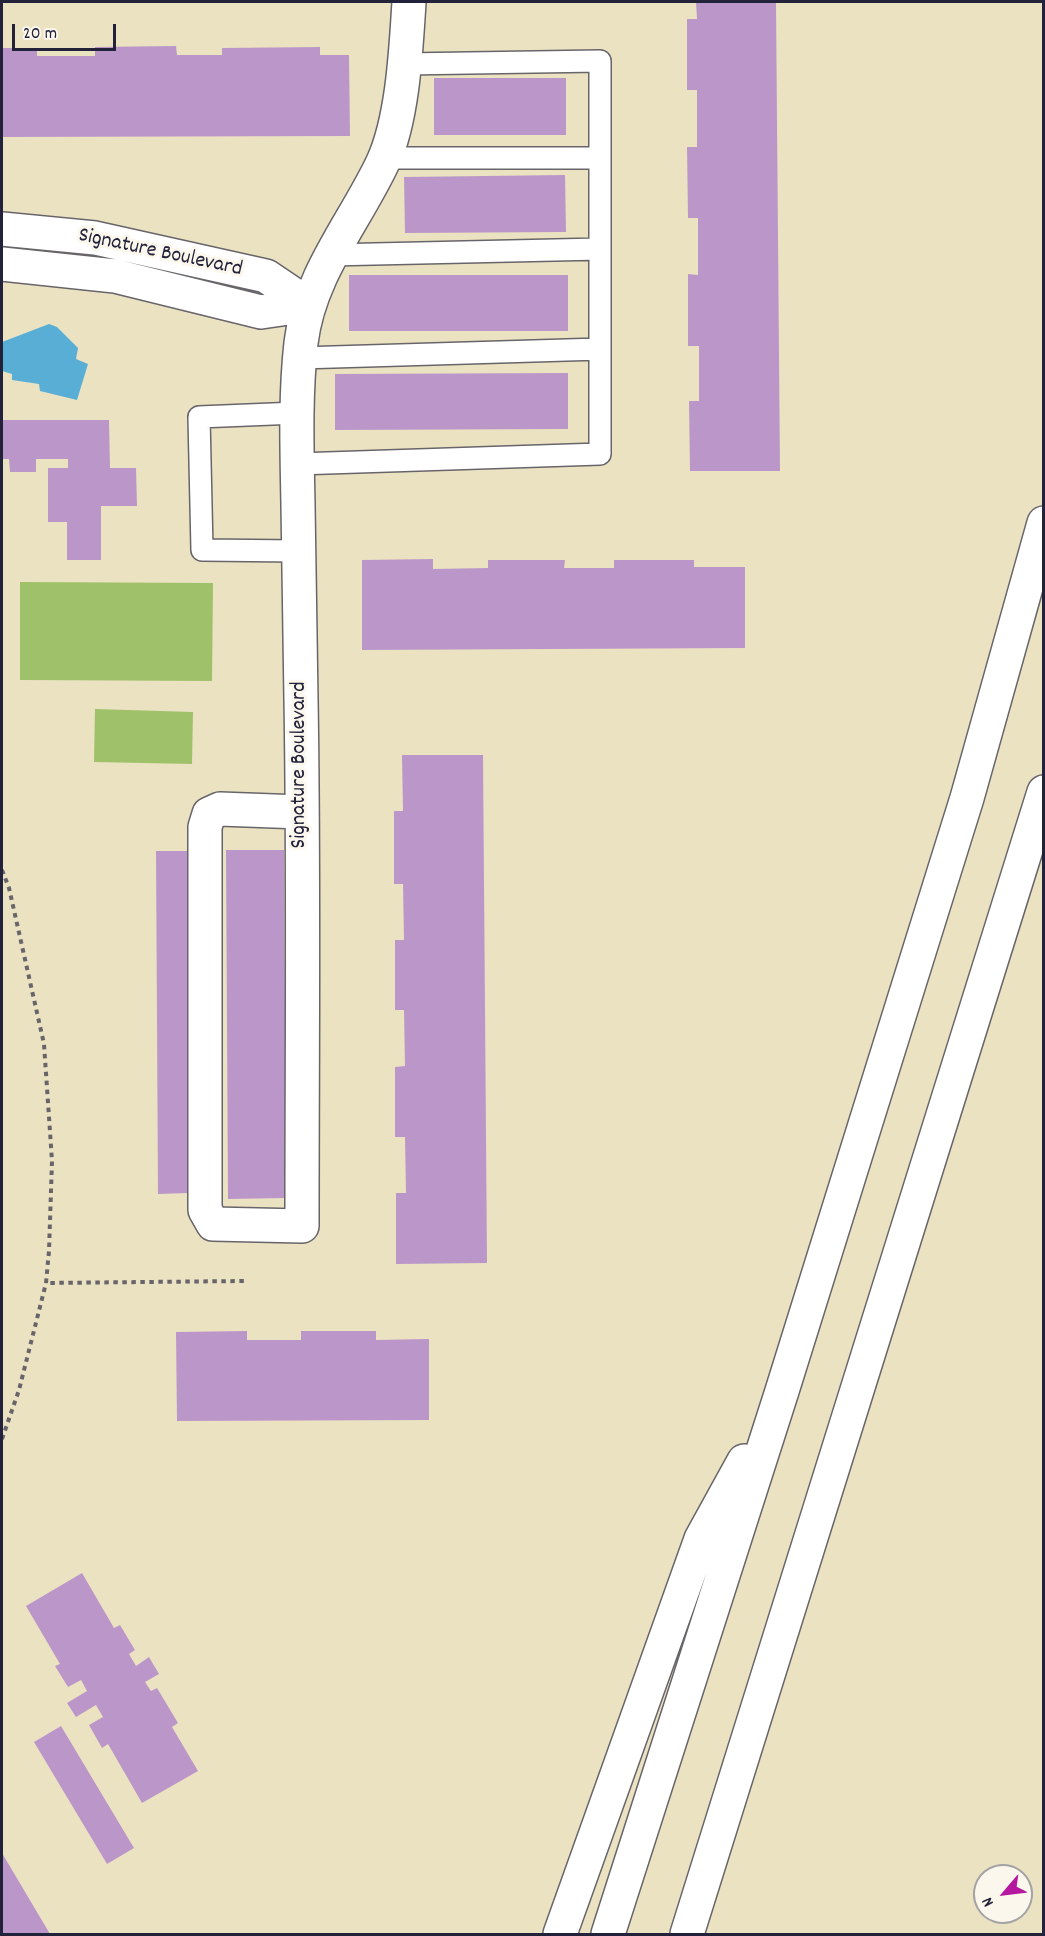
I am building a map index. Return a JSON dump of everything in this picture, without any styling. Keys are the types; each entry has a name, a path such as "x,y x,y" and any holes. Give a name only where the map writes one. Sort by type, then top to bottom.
{"main road":[{"name":"Signature Boulevard","path":"302,812 220,809 209,814 205,828 205,1210 213,1224 302,1226 302,812 297,464 301,341 309,305 329,255 357,213 385,158 395,119 404,64 409,2"},
{"name":"Signature Boulevard","path":"2,229 95,238 266,276 309,305"},
{"name":"Signature Boulevard","path":"2,264 115,276 261,312 309,305"},
{"path":"608,1935 782,1391 967,798 1044,524"},
{"path":"687,1935 1044,792"},
{"path":"560,1935 701,1539 782,1391"}],"lane":[{"path":"297,464 600,453 600,61 404,64"},
{"path":"385,158 600,158"},
{"path":"329,255 600,249"},
{"path":"300,358 600,349"},
{"path":"297,413 199,417 202,550 299,551"}],"path":[{"path":"2,870 9,888 44,1044 52,1161 46,1282 19,1390 2,1439"},
{"path":"46,1282 245,1281"}],"green space":[{"path":"20,582 213,583 212,681 20,680"},
{"path":"95,709 193,712 192,764 94,762"}],"water":[{"path":"49,324 57,327 78,348 76,359 88,364 77,400 40,391 39,384 12,380 12,374 2,371 2,342"}],"building":[{"path":"696,2 776,2 780,471 690,471 689,401 699,401 699,346 688,346 688,274 698,275 698,218 688,218 687,147 697,147 697,90 687,90 687,19 697,19"},
{"path":"176,46 177,55 222,55 222,48 320,47 320,55 349,55 350,136 2,137 2,48 37,48 37,56 95,56 95,47"},
{"path":"434,78 566,78 566,135 434,135"},
{"path":"565,175 566,232 405,233 404,177"},
{"path":"349,275 568,275 568,331 349,331"},
{"path":"568,373 568,429 335,430 335,374"},
{"path":"2,420 109,420 110,468 136,468 137,506 101,506 101,560 67,560 67,522 48,522 48,468 68,468 68,459 36,459 36,472 10,472 9,459 2,459"},
{"path":"433,559 433,569 488,568 488,560 565,560 564,568 614,568 614,560 694,560 694,567 745,567 745,648 362,650 362,560"},
{"path":"402,755 483,755 487,1263 396,1264 396,1193 406,1193 405,1137 395,1137 395,1067 405,1066 404,1010 395,1010 395,940 404,940 403,884 394,884 394,811 403,811"},
{"path":"226,850 284,850 286,1198 228,1199"},
{"path":"156,851 187,851 189,1193 158,1194"},
{"path":"247,1331 247,1340 301,1340 301,1331 376,1331 376,1340 429,1339 429,1420 177,1421 176,1332"},
{"path":"82,1573 114,1628 120,1625 135,1650 129,1654 136,1666 149,1657 159,1674 145,1682 151,1691 157,1688 178,1723 172,1727 198,1771 142,1803 108,1744 102,1748 89,1725 103,1717 96,1705 76,1717 67,1703 87,1691 81,1680 68,1687 55,1666 60,1664 26,1606"},
{"path":"61,1726 134,1848 107,1864 34,1742"},
{"path":"2,1853 50,1934 2,1934"}]}
